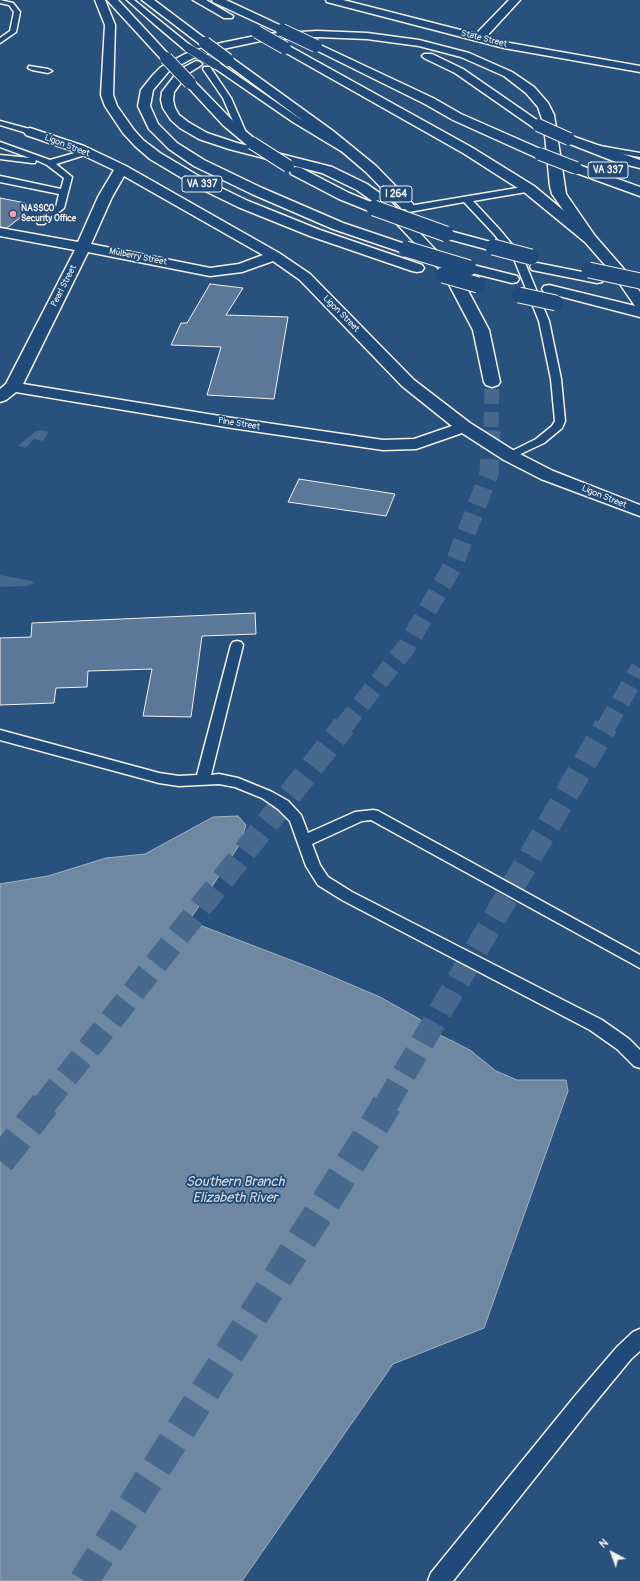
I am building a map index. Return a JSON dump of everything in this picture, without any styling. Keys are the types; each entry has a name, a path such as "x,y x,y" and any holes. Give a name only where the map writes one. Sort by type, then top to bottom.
{"main road":[{"name":"VA 337","path":"100,0 110,25 107,95 111,106 129,133 139,143 155,156 202,184 243,204 314,234 417,268 478,285 556,303 618,311 640,321"},
{"path":"112,0 227,122 248,139 288,166 324,186 374,208 446,234 493,247 534,262"},
{"name":"I 264","path":"147,0 205,43 222,62 307,117 357,157 390,188 409,209 458,285 481,330 492,382"},
{"path":"198,0 467,150 529,189 590,239"},
{"path":"217,0 429,101 457,117 576,164 640,192"},
{"name":"State Street","path":"331,0 532,50 640,69"},
{"path":"479,38 515,0"},
{"path":"640,303 618,271 590,239 559,194 551,129 548,115 544,106 524,84 499,69 441,48 393,39 345,34 298,34 253,39 205,50 176,62 157,77 147,90 144,106 153,126 163,137 199,163 256,191 338,226 402,243 469,268 549,289 618,311 640,312"},
{"path":"450,274 374,194 327,170 233,146 193,131 175,117 166,100 168,92 175,81 183,72 196,64 215,56 247,48 287,42 352,41 401,48 440,61 459,71 538,125 575,142 621,159 640,164"},
{"name":"Ligon Street","path":"30,132 85,152 120,169 274,256 305,277 408,383 464,427 510,456 547,474 640,511"},
{"name":"VA 337","path":"576,164 640,181"},
{"name":"Pearl Street","path":"6,392 83,247 105,197 120,169"},
{"name":"Mulberry Street","path":"0,232 210,272 242,268 274,256"},
{"path":"402,243 502,260 534,262 640,282"},
{"name":"Pine Street","path":"6,392 383,445 416,444 464,427"}],"lane":[{"path":"130,0 163,29 188,48 207,69 227,98 248,139"},
{"path":"0,1 11,4 17,12 13,32 0,41"},
{"path":"0,30 13,32"},
{"path":"188,48 222,62"},
{"path":"32,68 48,71"},
{"path":"0,123 30,132"},
{"path":"575,142 640,156"},
{"path":"0,144 50,163 68,177 60,208 41,222"},
{"path":"0,157 50,163 85,152"},
{"path":"0,179 64,192"},
{"path":"409,209 529,189"},
{"path":"466,199 502,237 518,258 544,321 556,379 560,421 557,428 540,441 510,456"},
{"path":"202,781 237,645"},
{"path":"0,735 159,778 179,781 219,779 238,783 268,795 283,805 296,819 313,866 322,881 347,896 596,1025 639,1057"},
{"path":"305,841 360,816 373,815 640,962"},
{"path":"439,1581 582,1403 624,1353 640,1338"}],"shaded area":[{"path":"40,430 49,432 43,441 34,439 26,448 19,446 36,431"},
{"path":"0,575 32,581 34,583 27,586 0,587"}],"water":[{"name":"Southern Branch Elizabeth River","path":"238,816 246,825 240,844 189,921 314,969 380,997 421,1020 430,1030 470,1050 496,1071 517,1080 566,1080 568,1091 484,1328 393,1364 242,1581 0,1581 0,884 48,876 106,858 145,854 213,817"}],"building":[{"name":"NASSCO Security Office","path":"0,198 36,205 7,228 0,227"},
{"path":"210,284 243,288 226,315 288,317 274,399 207,395 221,347 171,345 181,323 187,323"},
{"path":"299,479 395,494 386,516 288,502"},
{"path":"255,613 256,634 202,636 191,717 143,716 152,669 88,671 87,687 56,688 54,703 0,705 0,638 31,637 32,623"}],"tunnel":[{"path":"491,427 492,382"},
{"path":"343,727 407,646 455,562 489,474 491,426"},
{"path":"606,727 640,668"},
{"path":"44,1105 344,726"},
{"path":"386,1105 606,726"},
{"path":"0,1161 45,1104"},
{"path":"84,1581 387,1104"}],"place":[{"name":"NASSCO Security Office","path":"13,214"}]}
